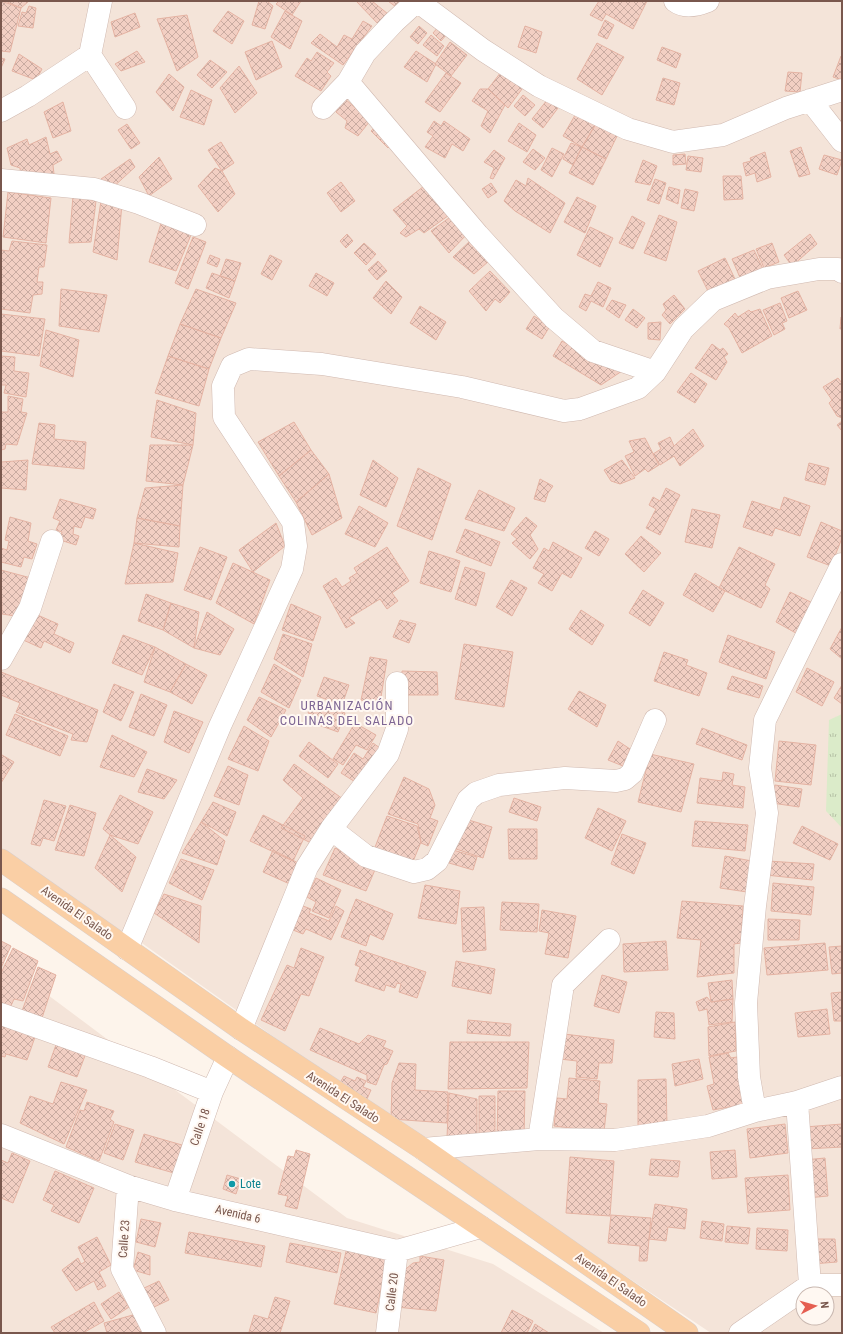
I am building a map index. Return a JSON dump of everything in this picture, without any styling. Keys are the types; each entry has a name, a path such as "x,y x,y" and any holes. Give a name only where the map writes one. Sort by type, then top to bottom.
{"main road":[{"name":"Avenida El Salado","path":"1,860 242,1029 423,1149 687,1333"},
{"path":"1,899 228,1057 639,1333"}],"street":[{"path":"101,1 90,55 125,108"},
{"path":"323,108 348,82 365,53 394,22 417,1 483,50 540,86 628,129 673,142 723,136 786,108 842,90"},
{"path":"675,1 679,4 698,5 708,1"},
{"path":"1,111 28,96 90,55"},
{"path":"348,82 478,235 554,318 593,351 655,372"},
{"path":"810,100 842,141"},
{"path":"1,180 94,189 139,203 195,225"},
{"path":"127,949 220,726 292,569 296,546 293,522 224,417 223,386 232,366 249,359 322,364 462,387 564,411 580,410 638,388 655,372 683,329 713,300 767,278 819,269 838,269 842,272"},
{"path":"1,659 30,608 52,541"},
{"path":"755,1111 749,1077 746,1003 755,906 767,812 760,768 765,720 842,564"},
{"path":"242,1029 307,867 331,829 388,754 397,729 397,683"},
{"path":"331,829 366,856 414,872 427,869 437,861 468,800 476,793 499,785 565,778 616,781 625,779 632,774 655,720"},
{"path":"539,1139 563,985 609,940"},
{"path":"1,1014 150,1067 212,1092"},
{"name":"Calle 18","path":"175,1200 212,1092 228,1057"},
{"path":"423,1149 539,1139 615,1140 708,1126 755,1111 797,1102 842,1087"},
{"path":"797,1102 810,1285"},
{"name":"Avenida 6","path":"1,1135 128,1186 175,1200 397,1251 481,1227"},
{"name":"Calle 23","path":"128,1186 122,1269 155,1333"},
{"name":"Calle 20","path":"387,1333 397,1251"},
{"path":"740,1333 810,1285 842,1285"}],"shaded area":[{"path":"1,1 842,1 842,1333 711,1333 374,1108 132,936 128,943 1,853"},
{"path":"1,960 347,1218 493,1264 604,1333 1,1333"}],"green space":[{"path":"842,714 842,828 826,811 829,720"}],"building":[{"path":"1,1 21,8 10,52 1,51"},
{"path":"5,1 29,1 21,8"},
{"path":"259,1 267,1 273,6 265,29 252,25"},
{"path":"279,1 301,1 292,15 276,4"},
{"path":"356,1 372,1 388,14 380,26"},
{"path":"388,1 400,1 396,7"},
{"path":"599,1 647,1 633,29 606,14 602,21 590,15"},
{"path":"29,6 36,8 33,28 18,26 22,12 26,13"},
{"path":"228,11 244,21 232,44 213,31"},
{"path":"285,11 302,21 290,49 271,37"},
{"path":"135,13 140,27 115,37 111,22"},
{"path":"187,15 198,57 177,71 157,19"},
{"path":"605,20 614,25 607,39 598,35"},
{"path":"363,21 372,26 343,65 311,43 320,34 337,47 344,35 352,39"},
{"path":"419,26 427,33 418,44 410,37"},
{"path":"439,26 447,34 441,41 433,33"},
{"path":"525,26 542,32 536,53 518,47"},
{"path":"431,35 444,46 437,56 423,45"},
{"path":"272,41 282,67 256,80 245,52"},
{"path":"450,42 467,55 451,76 435,64"},
{"path":"597,43 624,57 602,95 577,79"},
{"path":"662,47 681,54 676,68 657,60"},
{"path":"137,51 145,62 121,71 115,64"},
{"path":"416,51 436,64 427,82 404,67"},
{"path":"317,52 334,63 327,72 331,76 321,91 295,76 307,58 311,61"},
{"path":"19,54 42,69 36,80 12,71"},
{"path":"842,56 842,80 833,77"},
{"path":"1,58 5,59 1,68"},
{"path":"210,60 227,72 212,88 197,75"},
{"path":"239,66 257,93 235,113 220,88"},
{"path":"504,68 525,85 508,108 488,89"},
{"path":"788,72 802,73 800,92 785,91"},
{"path":"446,73 461,83 440,112 425,102"},
{"path":"169,74 184,87 173,111 156,92"},
{"path":"663,78 680,83 674,105 656,100"},
{"path":"480,89 488,89 505,105 490,133 481,126 488,111 472,101"},
{"path":"191,90 212,100 204,125 180,117"},
{"path":"523,95 535,105 525,116 514,106"},
{"path":"551,95 561,104 543,128 532,119"},
{"path":"344,98 370,121 358,136 345,128 347,121 336,112"},
{"path":"63,102 71,131 53,138 44,112"},
{"path":"578,110 597,122 582,147 563,136"},
{"path":"434,121 441,126 444,121 470,139 463,151 452,144 445,158 425,147 433,136 427,132"},
{"path":"597,122 618,134 606,159 582,147"},
{"path":"519,123 536,135 527,152 508,141"},
{"path":"127,124 140,143 131,149 118,130"},
{"path":"375,127 393,143 388,148 371,131"},
{"path":"46,137 50,154 57,151 62,160 53,165 54,174 21,175 20,168 11,165 7,148 27,139 29,145"},
{"path":"221,142 234,163 222,171 208,150"},
{"path":"571,143 582,147 573,165 563,159"},
{"path":"582,147 606,159 593,185 569,173"},
{"path":"801,147 810,174 799,177 790,151"},
{"path":"552,148 564,154 552,177 541,170"},
{"path":"533,149 545,158 535,170 523,162"},
{"path":"494,150 505,158 493,179 490,178 494,168 484,162"},
{"path":"765,152 771,177 757,182 755,173 746,176 743,163 751,161 750,158"},
{"path":"685,154 686,164 673,165 673,155"},
{"path":"824,155 842,160 837,175 819,169"},
{"path":"688,156 703,158 701,172 686,170"},
{"path":"159,157 172,179 149,196 139,177"},
{"path":"130,159 135,167 110,190 101,179"},
{"path":"643,160 657,166 650,185 635,182"},
{"path":"215,168 222,171 235,194 218,212 198,186"},
{"path":"723,176 741,176 743,199 724,200"},
{"path":"528,178 565,203 550,233 515,211 504,201 516,180 526,186"},
{"path":"655,179 666,183 659,204 647,200"},
{"path":"341,182 355,201 341,212 327,193"},
{"path":"428,183 452,213 424,233 419,229 406,237 400,233 407,226 393,210"},
{"path":"491,183 497,192 488,198 482,189"},
{"path":"669,187 680,190 678,204 666,199"},
{"path":"685,189 698,192 694,211 681,208"},
{"path":"8,192 51,198 46,243 3,237"},
{"path":"73,196 96,201 91,242 69,243"},
{"path":"577,197 596,206 585,233 564,222"},
{"path":"101,201 122,204 117,260 93,252"},
{"path":"453,215 469,232 449,253 431,231"},
{"path":"659,215 677,222 666,261 644,253"},
{"path":"632,216 645,223 633,249 619,243"},
{"path":"163,217 193,230 176,271 149,262"},
{"path":"590,227 613,238 600,267 577,255"},
{"path":"347,234 353,241 346,248 340,241"},
{"path":"810,234 817,244 792,266 784,255"},
{"path":"193,237 206,242 188,289 175,283"},
{"path":"471,240 489,261 474,274 453,257"},
{"path":"12,241 47,245 44,267 39,267 37,282 43,282 42,294 33,295 30,313 1,309 1,250 9,251"},
{"path":"364,243 376,254 366,265 354,253"},
{"path":"772,243 779,262 764,268 756,249"},
{"path":"754,250 763,269 741,280 732,259"},
{"path":"210,255 220,259 217,267 207,263"},
{"path":"270,255 282,261 272,280 261,274"},
{"path":"725,258 735,279 709,293 698,271"},
{"path":"226,259 241,263 235,281 220,276"},
{"path":"378,261 387,271 377,280 368,270"},
{"path":"490,271 510,292 500,303 495,299 486,311 469,291"},
{"path":"212,273 235,281 229,298 206,288"},
{"path":"316,273 334,283 327,296 309,286"},
{"path":"386,281 402,297 391,314 373,298"},
{"path":"598,282 611,288 603,307 591,301 586,311 579,307 585,294 591,296"},
{"path":"61,289 107,295 99,332 59,326"},
{"path":"196,289 236,303 221,338 180,324"},
{"path":"798,291 807,310 789,318 781,298"},
{"path":"674,295 685,309 670,324 662,315 666,310 663,304"},
{"path":"612,300 626,305 619,318 606,309"},
{"path":"780,303 787,321 782,323 785,329 774,335 763,310"},
{"path":"420,306 446,322 436,340 410,323"},
{"path":"633,309 645,318 637,328 625,320"},
{"path":"760,309 772,336 742,353 729,328 724,324 735,313 738,317 749,310 751,312"},
{"path":"1,314 45,319 39,356 1,351"},
{"path":"534,316 550,326 542,339 526,329"},
{"path":"841,317 842,329 840,329"},
{"path":"661,322 660,340 648,339 648,323"},
{"path":"180,324 221,338 209,369 168,356"},
{"path":"46,330 79,340 73,377 40,366"},
{"path":"562,341 581,352 625,369 601,385 553,356"},
{"path":"712,344 720,350 723,348 728,354 724,357 727,362 716,380 695,368"},
{"path":"1,356 15,357 14,371 29,373 26,397 4,393 6,385 1,385"},
{"path":"168,356 209,369 199,406 155,393"},
{"path":"691,373 707,384 695,403 677,392"},
{"path":"838,378 842,383 842,418 837,416 829,403 832,400 823,387"},
{"path":"8,396 23,399 21,412 27,413 17,445 6,444 5,449 1,450 1,412 8,412"},
{"path":"157,400 196,413 193,445 151,437"},
{"path":"842,421 842,431 837,425"},
{"path":"294,422 311,450 279,476 258,442"},
{"path":"39,423 55,425 54,439 86,442 84,469 32,464"},
{"path":"693,429 704,446 680,466 674,456 660,465 653,454 661,449 658,443 670,437 674,446"},
{"path":"645,438 659,465 648,472 645,469 635,476 625,456 634,452 629,441"},
{"path":"150,445 193,445 183,485 146,481"},
{"path":"311,450 329,474 296,502 279,476"},
{"path":"28,460 26,490 1,488 1,462"},
{"path":"373,460 398,478 386,507 360,495"},
{"path":"622,460 635,478 620,484 611,481 604,470"},
{"path":"809,463 829,468 825,485 805,480"},
{"path":"418,468 451,484 432,540 397,526"},
{"path":"329,474 342,518 312,535 296,502"},
{"path":"540,479 553,486 548,493 545,502 534,499"},
{"path":"183,485 180,526 137,518 145,488"},
{"path":"666,488 680,495 660,535 646,528 656,509 649,505 653,497 660,501"},
{"path":"479,490 515,508 504,531 465,519"},
{"path":"784,497 810,506 800,536 775,528 772,536 743,527 752,501 780,510"},
{"path":"60,499 96,509 93,519 85,517 81,528 74,526 73,534 79,536 76,545 60,540 62,532 56,530 60,521 53,518"},
{"path":"359,506 388,523 375,547 345,534"},
{"path":"692,509 720,515 712,548 685,542"},
{"path":"10,517 31,523 28,541 37,544 32,559 24,557 21,567 1,562 1,548 7,550 9,541 5,540"},
{"path":"526,517 537,526 530,535 538,549 530,559 512,543 517,539 511,534"},
{"path":"137,518 180,526 179,547 134,543"},
{"path":"821,522 842,531 842,538 831,566 807,557"},
{"path":"276,523 285,546 253,572 239,550"},
{"path":"465,529 500,542 491,566 456,552"},
{"path":"595,531 609,539 599,556 585,548"},
{"path":"641,536 661,553 644,572 625,554"},
{"path":"553,542 582,558 571,578 562,573 552,591 538,583 544,574 533,568 544,548 549,551"},
{"path":"134,543 178,553 173,582 125,584"},
{"path":"200,547 227,557 211,600 184,590"},
{"path":"387,547 409,581 392,593 398,601 387,609 380,599 349,618 355,623 346,628 323,586 336,578 342,587 351,581 349,578 357,573 354,568"},
{"path":"739,547 775,564 765,585 770,589 761,608 719,588"},
{"path":"429,551 460,561 451,592 420,583"},
{"path":"233,563 270,580 254,624 216,603"},
{"path":"465,567 485,573 476,606 455,599"},
{"path":"1,570 31,578 15,616 2,614"},
{"path":"695,573 725,591 713,612 683,595"},
{"path":"511,580 527,588 512,616 496,607"},
{"path":"643,590 664,603 650,626 629,613"},
{"path":"790,592 819,606 803,637 776,622"},
{"path":"146,594 171,603 163,630 138,621"},
{"path":"171,603 199,612 194,648 163,630"},
{"path":"291,604 321,617 313,641 282,630"},
{"path":"581,610 604,625 592,645 569,629"},
{"path":"207,612 234,629 220,655 194,648"},
{"path":"33,613 58,624 54,634 74,643 70,653 44,641 41,648 21,639"},
{"path":"400,620 416,624 409,643 393,637"},
{"path":"842,627 842,659 830,649"},
{"path":"283,634 312,644 303,677 274,659"},
{"path":"123,635 155,647 142,675 112,663"},
{"path":"728,635 775,652 766,679 719,662"},
{"path":"464,644 513,652 504,707 455,699"},
{"path":"155,647 186,664 170,692 144,682"},
{"path":"664,652 688,660 686,665 707,673 699,696 654,681"},
{"path":"370,657 387,660 380,703 361,700"},
{"path":"186,664 207,675 192,704 170,692"},
{"path":"274,664 301,680 289,708 261,692"},
{"path":"807,668 834,682 822,706 796,692"},
{"path":"402,671 437,672 438,695 402,695"},
{"path":"1,672 98,710 87,742 71,740 73,734 16,712 20,703 1,695"},
{"path":"732,676 763,686 759,698 727,689"},
{"path":"324,677 349,685 342,705 317,696"},
{"path":"114,684 134,692 121,721 103,712"},
{"path":"842,685 842,704 834,698"},
{"path":"579,691 606,705 597,727 568,709"},
{"path":"141,694 167,705 154,736 129,727"},
{"path":"259,697 286,710 271,737 247,720"},
{"path":"312,701 345,713 338,732 316,724 319,716 308,713"},
{"path":"174,711 203,722 189,753 164,742"},
{"path":"15,714 68,736 60,756 6,735"},
{"path":"355,723 376,735 367,750 356,745 343,765 333,759"},
{"path":"244,726 269,741 258,771 228,759"},
{"path":"702,728 747,745 742,760 696,744"},
{"path":"112,735 147,752 134,777 100,767"},
{"path":"618,741 630,749 623,766 608,760"},
{"path":"779,741 816,745 811,785 775,781"},
{"path":"309,742 338,764 328,778 299,756"},
{"path":"373,743 380,748 360,785 341,773 354,753 363,759"},
{"path":"650,754 694,764 681,812 638,802"},
{"path":"2,755 14,762 1,783 1,757"},
{"path":"294,764 343,799 311,843 281,828 303,798 283,780"},
{"path":"228,766 248,775 239,805 214,796"},
{"path":"147,769 177,780 164,799 138,792"},
{"path":"723,772 734,774 732,785 745,787 743,808 697,803 700,778 722,781"},
{"path":"404,777 429,789 435,805 430,818 438,821 428,846 421,843 418,824 388,814"},
{"path":"775,785 802,789 799,807 772,803"},
{"path":"120,795 153,812 138,844 110,835 103,829"},
{"path":"514,798 541,807 537,821 509,812"},
{"path":"44,800 66,806 54,841 43,838 40,846 31,844"},
{"path":"213,802 236,812 227,836 201,822"},
{"path":"70,805 96,813 84,856 55,850"},
{"path":"598,808 626,821 612,851 585,838"},
{"path":"263,815 305,836 293,861 250,841"},
{"path":"387,816 417,826 421,842 412,864 372,855"},
{"path":"462,818 492,827 483,858 453,848"},
{"path":"695,821 748,825 745,851 692,846"},
{"path":"201,822 225,841 217,865 182,853"},
{"path":"802,826 838,844 830,860 793,843"},
{"path":"508,829 537,829 537,859 509,859"},
{"path":"622,834 646,843 634,874 611,864"},
{"path":"110,835 136,857 122,892 95,868"},
{"path":"335,848 377,865 366,891 323,875"},
{"path":"273,850 302,865 292,885 263,872"},
{"path":"453,850 477,857 473,870 449,863"},
{"path":"725,856 752,861 747,892 720,888"},
{"path":"181,859 214,870 202,900 169,883"},
{"path":"768,861 814,864 812,880 766,875"},
{"path":"316,878 341,890 329,918 312,911 316,902 307,897"},
{"path":"773,883 814,887 811,915 771,911"},
{"path":"425,885 460,891 456,924 418,918"},
{"path":"164,894 201,906 199,943 154,913"},
{"path":"356,899 393,914 383,940 370,934 366,946 341,937"},
{"path":"682,901 743,906 741,943 734,944 734,973 697,977 701,940 677,938"},
{"path":"502,902 539,904 537,932 500,930"},
{"path":"303,906 311,909 309,913 329,921 336,906 344,911 331,940 306,929 303,934 293,930"},
{"path":"484,907 486,950 463,952 461,908"},
{"path":"542,910 576,916 568,958 545,954 549,933 539,931"},
{"path":"768,919 800,920 799,940 768,940"},
{"path":"1,941 11,946 1,968"},
{"path":"666,941 668,970 624,972 623,944"},
{"path":"825,943 828,970 767,975 764,948"},
{"path":"842,946 842,973 832,974 829,947"},
{"path":"13,948 38,961 23,1001 14,999 10,1008 1,1005 1,973"},
{"path":"301,948 324,957 309,996 301,994 285,1031 261,1020 287,965 294,968"},
{"path":"360,950 426,972 417,998 399,992 401,984 397,983 395,988 386,985 384,991 355,981 360,967 355,965"},
{"path":"456,961 495,969 491,994 452,986"},
{"path":"38,967 56,975 42,1018 22,1011"},
{"path":"602,975 627,982 619,1013 594,1006"},
{"path":"732,980 733,999 711,1002 708,983"},
{"path":"842,992 842,1021 834,1021 831,993"},
{"path":"707,997 711,1002 733,999 732,1022 709,1025 707,1009 699,1011 696,1002"},
{"path":"827,1009 830,1034 798,1037 795,1013"},
{"path":"656,1012 674,1013 675,1039 654,1037"},
{"path":"468,1020 511,1024 510,1036 467,1033"},
{"path":"735,1022 736,1051 709,1056 708,1027"},
{"path":"1,1024 35,1037 27,1060 6,1054 5,1057 1,1056"},
{"path":"320,1028 359,1044 368,1035 386,1041 383,1047 393,1051 387,1064 384,1065 376,1085 367,1082 367,1075 310,1050"},
{"path":"564,1034 614,1040 612,1063 599,1063 597,1079 576,1077 577,1061 560,1059"},
{"path":"57,1042 86,1053 77,1077 48,1067"},
{"path":"450,1042 529,1042 527,1088 448,1089"},
{"path":"728,1053 731,1058 737,1057 745,1104 713,1110 707,1086 714,1084 709,1057"},
{"path":"699,1059 703,1079 675,1086 672,1064"},
{"path":"399,1063 416,1064 415,1090 448,1092 447,1123 391,1119 392,1083"},
{"path":"344,1076 355,1081 357,1077 366,1081 363,1087 371,1090 363,1108 335,1091"},
{"path":"569,1078 600,1081 598,1103 607,1104 604,1132 554,1126 557,1098 567,1099"},
{"path":"666,1079 667,1126 638,1126 638,1080"},
{"path":"61,1082 87,1090 64,1144 20,1123 30,1096 53,1104"},
{"path":"498,1091 525,1091 524,1139 497,1139"},
{"path":"449,1093 477,1099 477,1137 447,1137"},
{"path":"479,1096 495,1096 495,1137 479,1136"},
{"path":"87,1102 114,1111 110,1119 114,1122 99,1161 66,1147 80,1110 84,1111"},
{"path":"115,1124 134,1130 123,1160 104,1153"},
{"path":"785,1124 788,1153 750,1158 747,1129"},
{"path":"842,1124 842,1147 806,1149 805,1127"},
{"path":"144,1134 182,1145 174,1173 135,1162"},
{"path":"296,1150 310,1154 297,1209 285,1206 288,1196 278,1194 288,1156 294,1157"},
{"path":"735,1150 737,1177 712,1179 710,1152"},
{"path":"12,1153 30,1161 13,1203 1,1198 1,1160 8,1163"},
{"path":"570,1157 614,1161 610,1216 566,1213"},
{"path":"825,1158 828,1196 807,1198 804,1160"},
{"path":"651,1159 680,1161 678,1177 649,1175"},
{"path":"55,1171 94,1188 79,1223 51,1211 54,1205 43,1200"},
{"name":"Lote","path":"227,1175 241,1179 236,1194 223,1189"},
{"path":"788,1175 790,1210 748,1213 745,1178"},
{"path":"655,1204 687,1209 685,1229 668,1227 666,1241 649,1239"},
{"path":"611,1215 651,1218 647,1261 639,1261 640,1246 608,1243"},
{"path":"141,1219 161,1223 155,1247 136,1242"},
{"path":"702,1221 724,1224 722,1241 700,1238"},
{"path":"727,1226 750,1228 748,1244 725,1242"},
{"path":"757,1228 788,1230 787,1251 756,1249"},
{"path":"189,1232 265,1246 261,1267 185,1253"},
{"path":"97,1237 111,1265 99,1272 106,1286 98,1290 94,1281 76,1291 62,1270 78,1258 81,1264 85,1262 78,1247"},
{"path":"811,1239 835,1239 837,1262 812,1264"},
{"path":"290,1243 341,1253 337,1273 286,1262"},
{"path":"347,1247 388,1255 376,1313 334,1304"},
{"path":"138,1252 150,1256 150,1275 133,1270"},
{"path":"420,1256 444,1260 436,1311 396,1307 401,1273 413,1263 420,1262"},
{"path":"159,1281 169,1300 152,1308 142,1289"},
{"path":"119,1292 129,1307 111,1319 101,1304"},
{"path":"275,1297 290,1301 280,1333 249,1332 254,1315 268,1319"},
{"path":"94,1302 104,1321 83,1333 55,1333 51,1327"},
{"path":"512,1310 533,1321 527,1333 501,1333"},
{"path":"140,1313 145,1333 107,1333 104,1323"},
{"path":"535,1324 549,1333 531,1333"}],"place":[{"name":"Lote","path":"232,1184"}],"district":[{"name":"URBANIZACIÓN COLINAS DEL SALADO","path":"347,712"}]}
